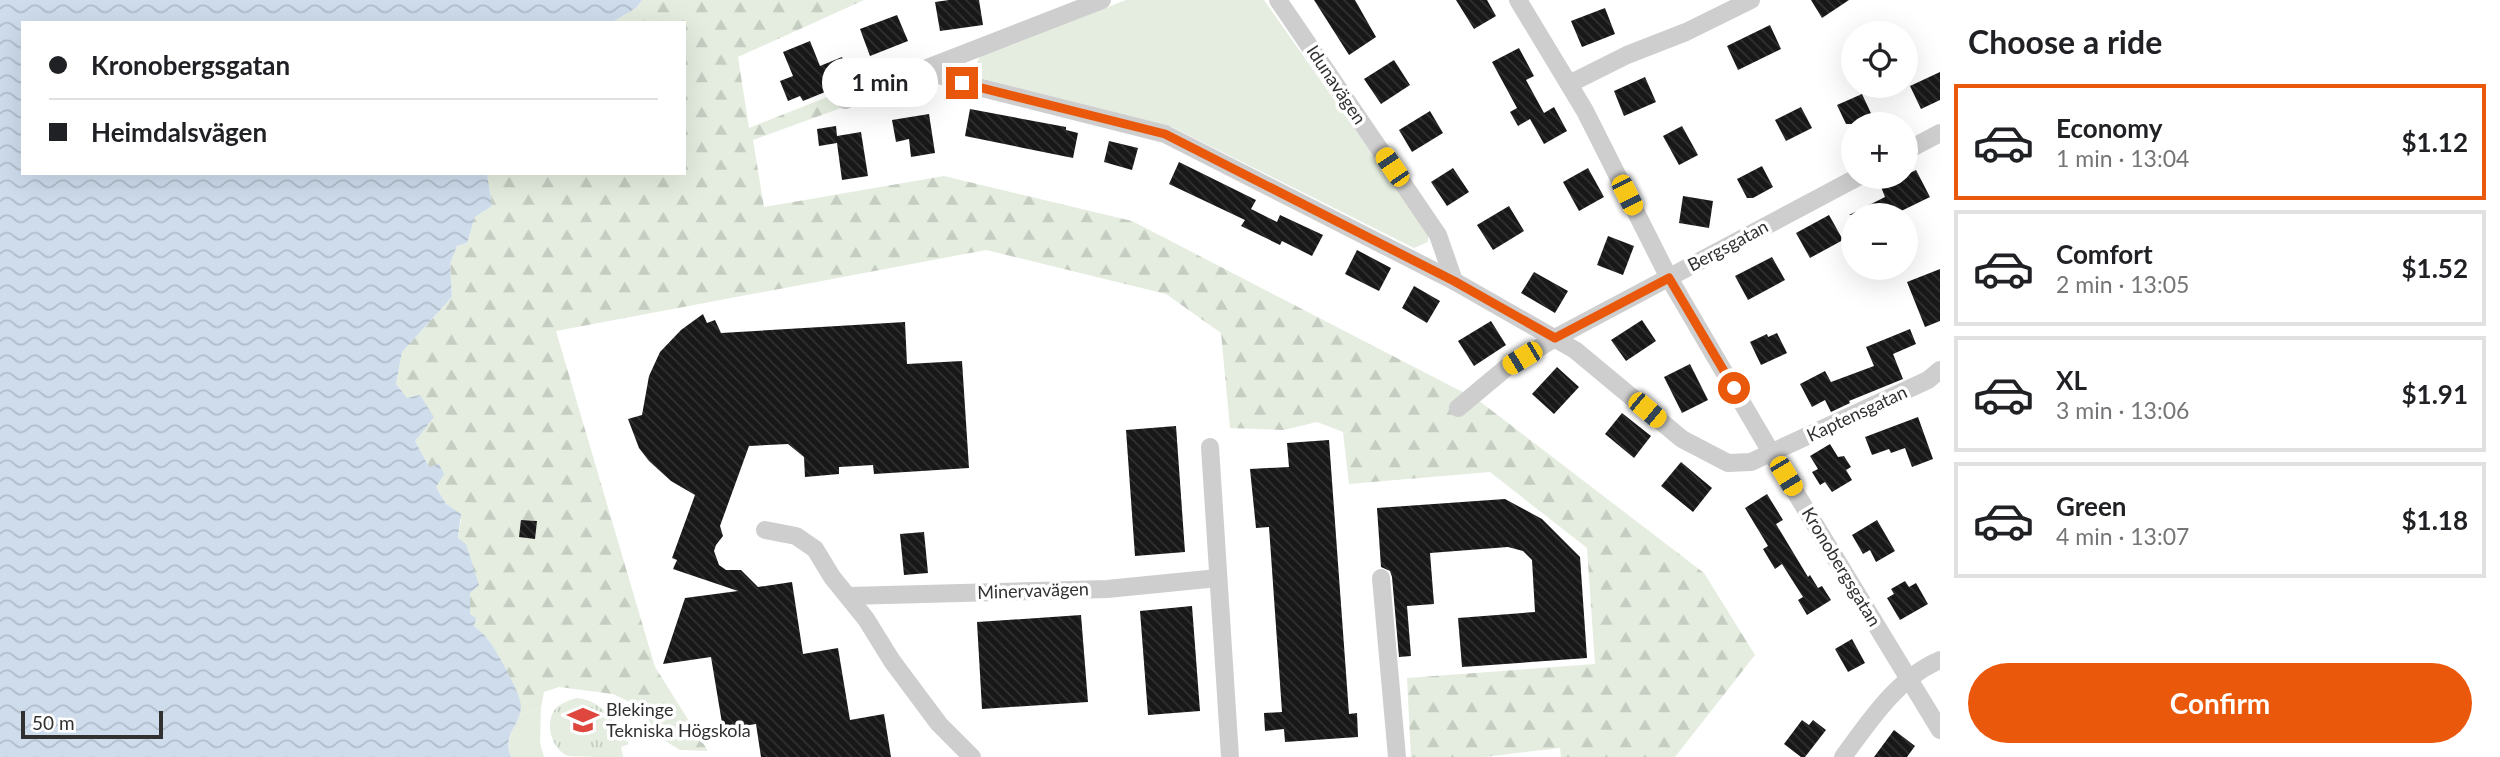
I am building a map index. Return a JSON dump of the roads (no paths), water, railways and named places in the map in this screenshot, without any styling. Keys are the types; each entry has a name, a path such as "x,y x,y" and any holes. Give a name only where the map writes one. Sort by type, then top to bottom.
{"street":[{"path":"845,100 1102,0"},
{"name":"Idunavägen","path":"1278,0 1438,235 1454,281"},
{"name":"Kronobergsgatan","path":"1518,0 1585,111 1669,278 1772,454 1940,730"},
{"path":"1569,85 1627,55 1686,32 1751,0"},
{"path":"926,69 962,83 1165,134 1454,281 1555,338 1574,350 1682,439 1728,463 1751,462 1772,454"},
{"path":"1918,145 1940,133"},
{"name":"Bergsgatan","path":"1458,408 1506,368 1555,338 1841,186"},
{"name":"Kaptensgatan","path":"1772,454 1928,380 1940,370"},
{"path":"1210,447 1230,757"},
{"path":"765,530 796,536 815,549 939,724 972,757"},
{"name":"Minervavägen","path":"848,596 1107,589 1218,578"},
{"path":"1381,578 1397,757"},
{"path":"1843,757 1883,704 1910,679 1940,660"}],"water":[{"path":"0,0 642,0 636,8 614,21 21,21 21,175 487,175 492,206 475,217 467,243 457,246 450,264 452,297 402,352 396,384 407,398 420,395 434,417 415,441 429,467 439,464 444,474 436,487 446,504 461,514 458,538 466,544 479,585 470,593 470,614 476,618 474,626 486,637 501,660 521,706 510,736 511,757 0,757"}],"place":[{"name":"Blekinge Tekniska Högskola","path":"583,720"}]}
